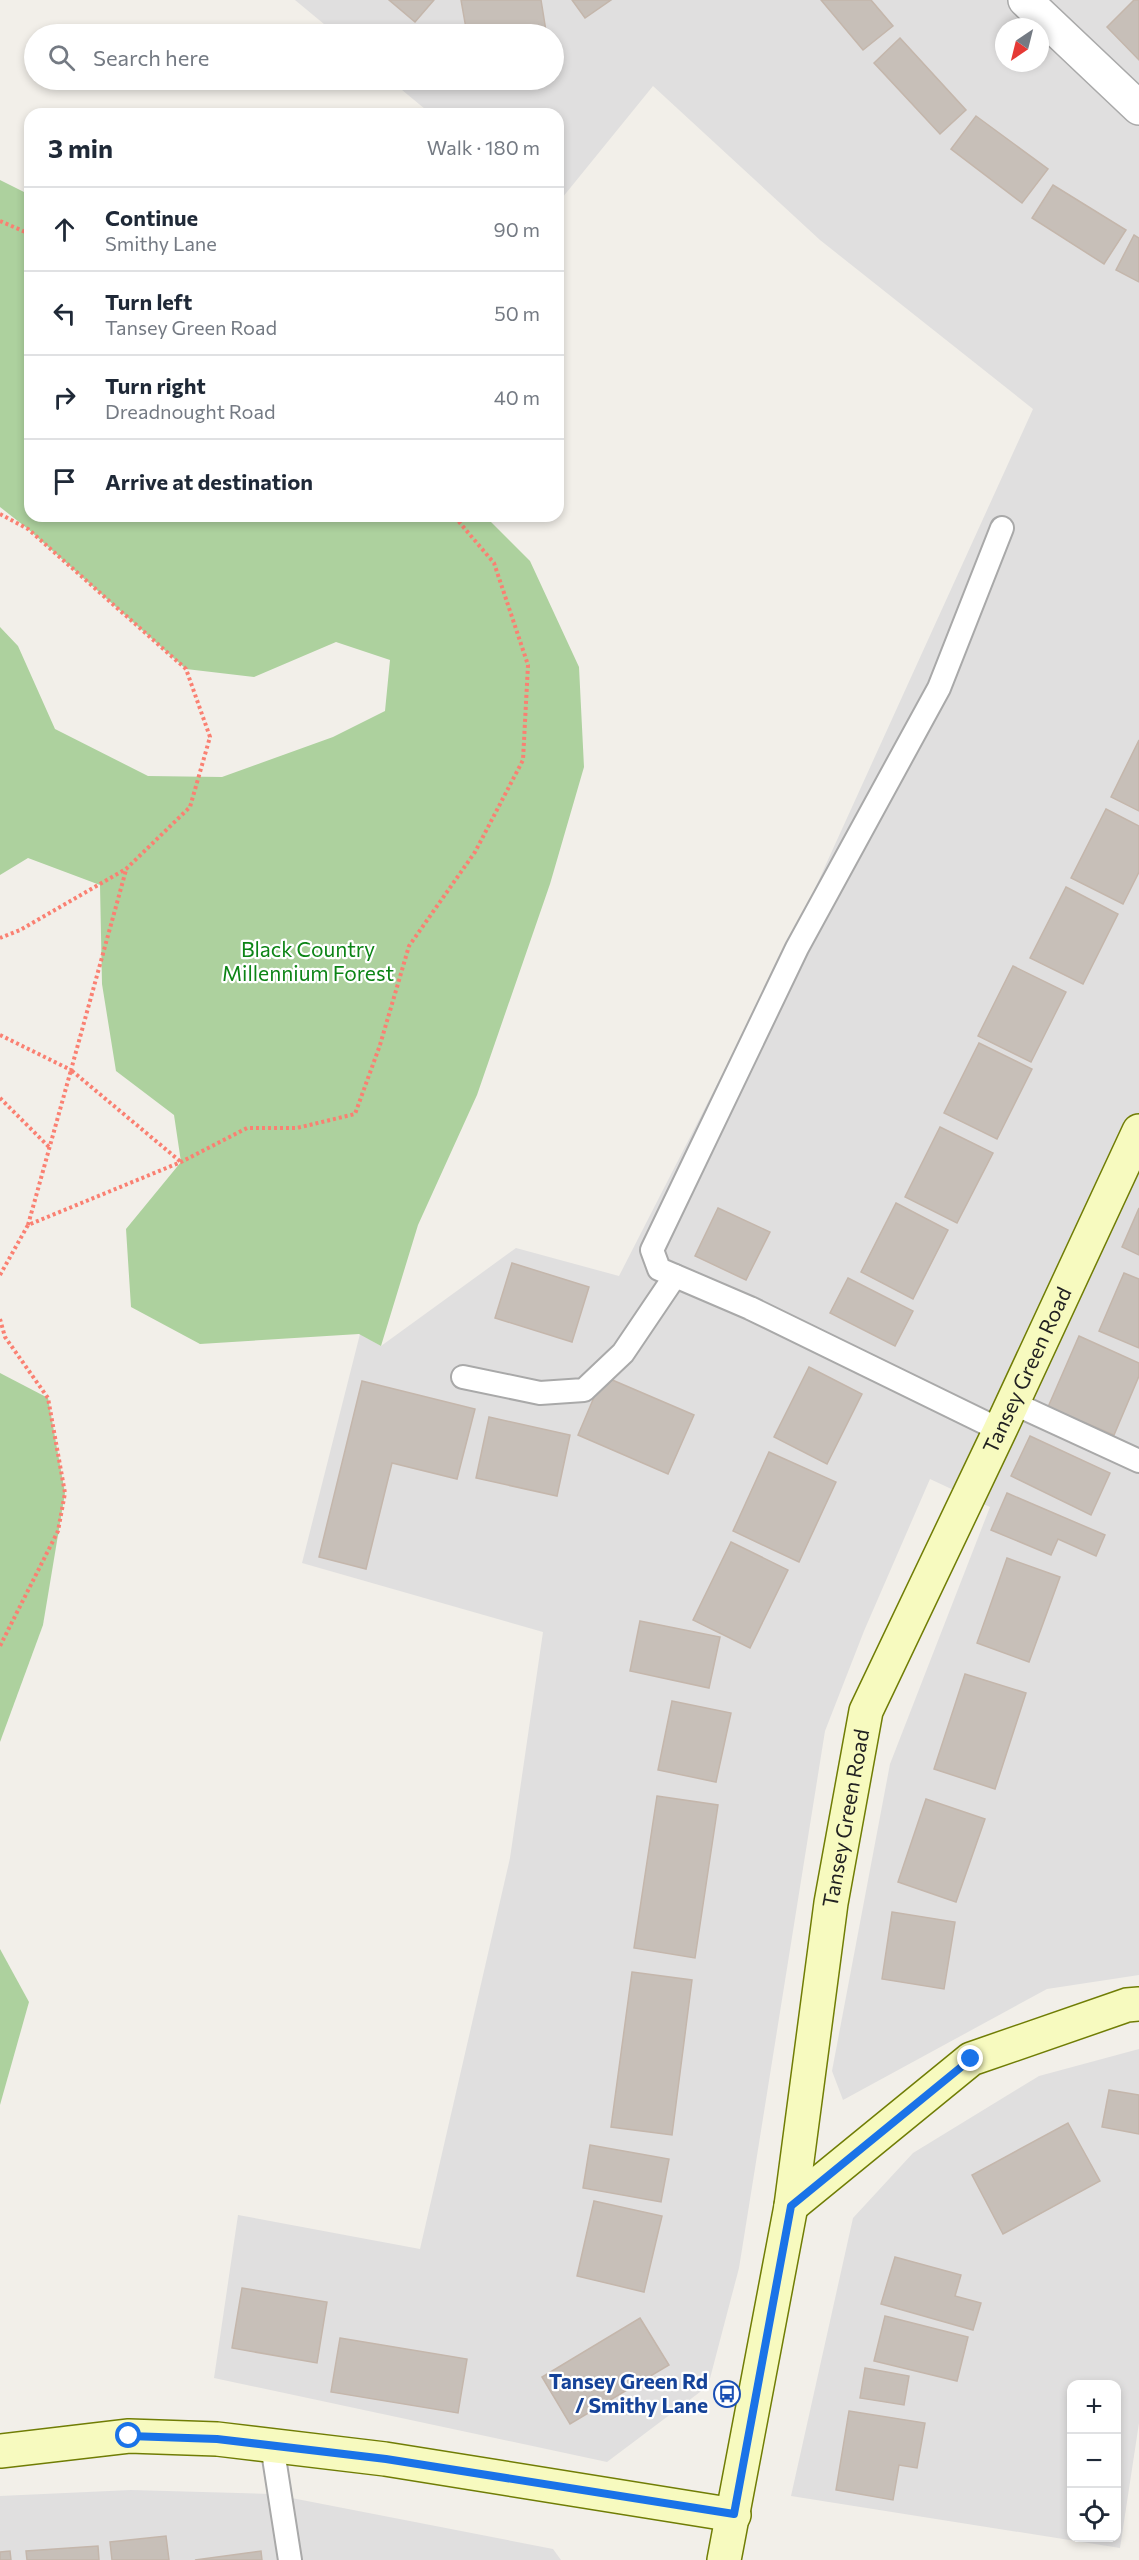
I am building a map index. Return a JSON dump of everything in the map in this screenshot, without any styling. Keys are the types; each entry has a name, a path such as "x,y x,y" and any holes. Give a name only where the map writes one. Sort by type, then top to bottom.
{"street":[{"path":"1024,0 1139,108"},
{"name":"Tansey Green Road","path":"724,2560 791,2206 831,1903 866,1711 1139,1131"},
{"path":"791,2206 971,2059 1127,2005 1139,2004"},
{"path":"0,2451 129,2436 217,2439 386,2459 734,2514"}],"lane":[{"path":"1002,528 939,688 797,948 652,1250 659,1269 675,1276 1006,1416 1139,1461"},
{"path":"463,1377 540,1393 584,1390 622,1353 675,1276"},
{"path":"272,2445 290,2560"}],"path":[{"path":"0,220 24,231"},
{"path":"0,514 28,529 186,669 210,736 190,807 126,869 20,930 0,938"},
{"path":"28,1225 181,1162 247,1128 297,1128 355,1114 380,1045 409,946 475,852 524,760 528,665 494,563 459,522"},
{"path":"0,1275 28,1225 126,869"},
{"path":"0,1035 70,1070 181,1162"},
{"path":"0,1098 49,1148"},
{"path":"0,1319 5,1337 48,1398 65,1492 58,1531 0,1646"}],"shaded area":[{"path":"295,0 1139,0 1139,1975 1047,1989 843,2100 832,2071 890,1764 990,1507 930,1479 864,1631 825,1731 739,2268 708,2386 607,2462 214,2378 238,2215 420,2249 510,1858 543,1632 302,1563 360,1334 381,1346 516,1248 619,1276 797,928 1033,409 820,240 653,86 564,196 564,108 424,108 402,90 564,90 564,24 324,24"},
{"path":"1139,2049 1139,2423 1121,2541 1121,2380 1067,2380 1067,2540 791,2496 853,2218 913,2153 1039,2076"},
{"path":"131,2490 271,2494 553,2549 561,2560 0,2560 0,2496"},
{"path":"1082,2542 1121,2542 1120,2548"}],"green space":[{"name":"Black Country Millennium Forest","path":"0,180 24,192 24,522 491,522 530,561 579,667 584,767 550,884 477,1095 418,1225 381,1346 359,1334 200,1344 131,1307 126,1229 181,1162 174,1115 116,1071 102,984 100,885 28,858 0,875 0,627 18,646 55,729 148,776 222,777 333,737 385,711 390,660 336,642 254,677 186,669 28,529 0,507"},
{"path":"0,1373 48,1398 65,1493 43,1625 0,1742"},
{"path":"0,1949 29,2002 0,2105"}],"building":[{"path":"389,0 434,0 415,22"},
{"path":"461,0 541,0 545,24 465,24"},
{"path":"572,0 611,0 585,18"},
{"path":"821,0 871,0 893,26 863,50"},
{"path":"1134,0 1139,0 1139,60 1107,27"},
{"path":"900,38 966,110 940,134 874,63"},
{"path":"976,116 1048,169 1022,203 951,149"},
{"path":"1053,185 1126,230 1104,264 1032,218"},
{"path":"1134,235 1139,238 1139,282 1116,270"},
{"path":"1139,740 1139,811 1111,797"},
{"path":"1106,809 1139,826 1139,872 1123,904 1071,878"},
{"path":"1066,887 1118,914 1083,984 1030,958"},
{"path":"1013,966 1066,992 1031,1062 978,1036"},
{"path":"979,1043 1032,1069 997,1139 944,1113"},
{"path":"940,1127 993,1153 957,1223 905,1197"},
{"path":"896,1203 948,1230 913,1299 861,1272"},
{"path":"718,1208 770,1232 746,1280 695,1256"},
{"path":"1139,1208 1139,1255 1122,1247"},
{"path":"512,1263 589,1287 572,1342 495,1318"},
{"path":"1124,1273 1139,1279 1139,1348 1099,1331"},
{"path":"848,1278 913,1311 895,1346 830,1313"},
{"path":"1079,1336 1139,1363 1139,1376 1114,1435 1048,1407"},
{"path":"809,1367 862,1394 827,1464 774,1437"},
{"path":"603,1376 694,1415 668,1474 578,1435"},
{"path":"362,1381 475,1409 457,1479 392,1463 366,1569 319,1557"},
{"path":"489,1417 570,1435 557,1496 476,1478"},
{"path":"1030,1436 1110,1473 1091,1515 1011,1476"},
{"path":"769,1452 836,1482 799,1562 733,1531"},
{"path":"1007,1493 1105,1535 1096,1556 1058,1539 1051,1555 991,1530"},
{"path":"731,1542 788,1570 750,1648 693,1620"},
{"path":"1007,1558 1060,1577 1029,1662 977,1643"},
{"path":"640,1621 720,1637 709,1688 630,1671"},
{"path":"965,1674 1026,1693 995,1789 934,1769"},
{"path":"672,1701 731,1713 716,1782 658,1770"},
{"path":"657,1796 718,1805 695,1958 634,1948"},
{"path":"926,1799 985,1819 956,1902 898,1882"},
{"path":"892,1912 955,1922 944,1989 882,1979"},
{"path":"632,1972 692,1980 672,2135 611,2127"},
{"path":"1109,2090 1139,2095 1139,2134 1102,2127"},
{"path":"1068,2123 1100,2181 1003,2234 972,2175"},
{"path":"590,2145 669,2159 661,2202 583,2188"},
{"path":"594,2201 662,2216 644,2292 577,2276"},
{"path":"895,2257 961,2275 955,2296 981,2303 973,2330 881,2304"},
{"path":"242,2288 327,2302 317,2363 232,2348"},
{"path":"885,2316 968,2337 957,2381 874,2361"},
{"path":"640,2318 669,2365 570,2424 542,2377"},
{"path":"340,2338 467,2359 458,2413 331,2392"},
{"path":"865,2368 909,2376 904,2405 860,2398"},
{"path":"849,2411 925,2423 917,2468 899,2465 893,2500 836,2490"},
{"path":"166,2536 169,2560 112,2560 110,2542"},
{"path":"98,2546 99,2560 27,2560 26,2551"},
{"path":"10,2551 11,2560 0,2560 0,2552"},
{"path":"261,2551 262,2560 195,2560"}],"place":[{"name":"Tansey Green Rd / Smithy Lane","path":"727,2394"}],"route":[{"path":"129,2436 217,2439 386,2459 734,2514 791,2206 971,2059"}]}
